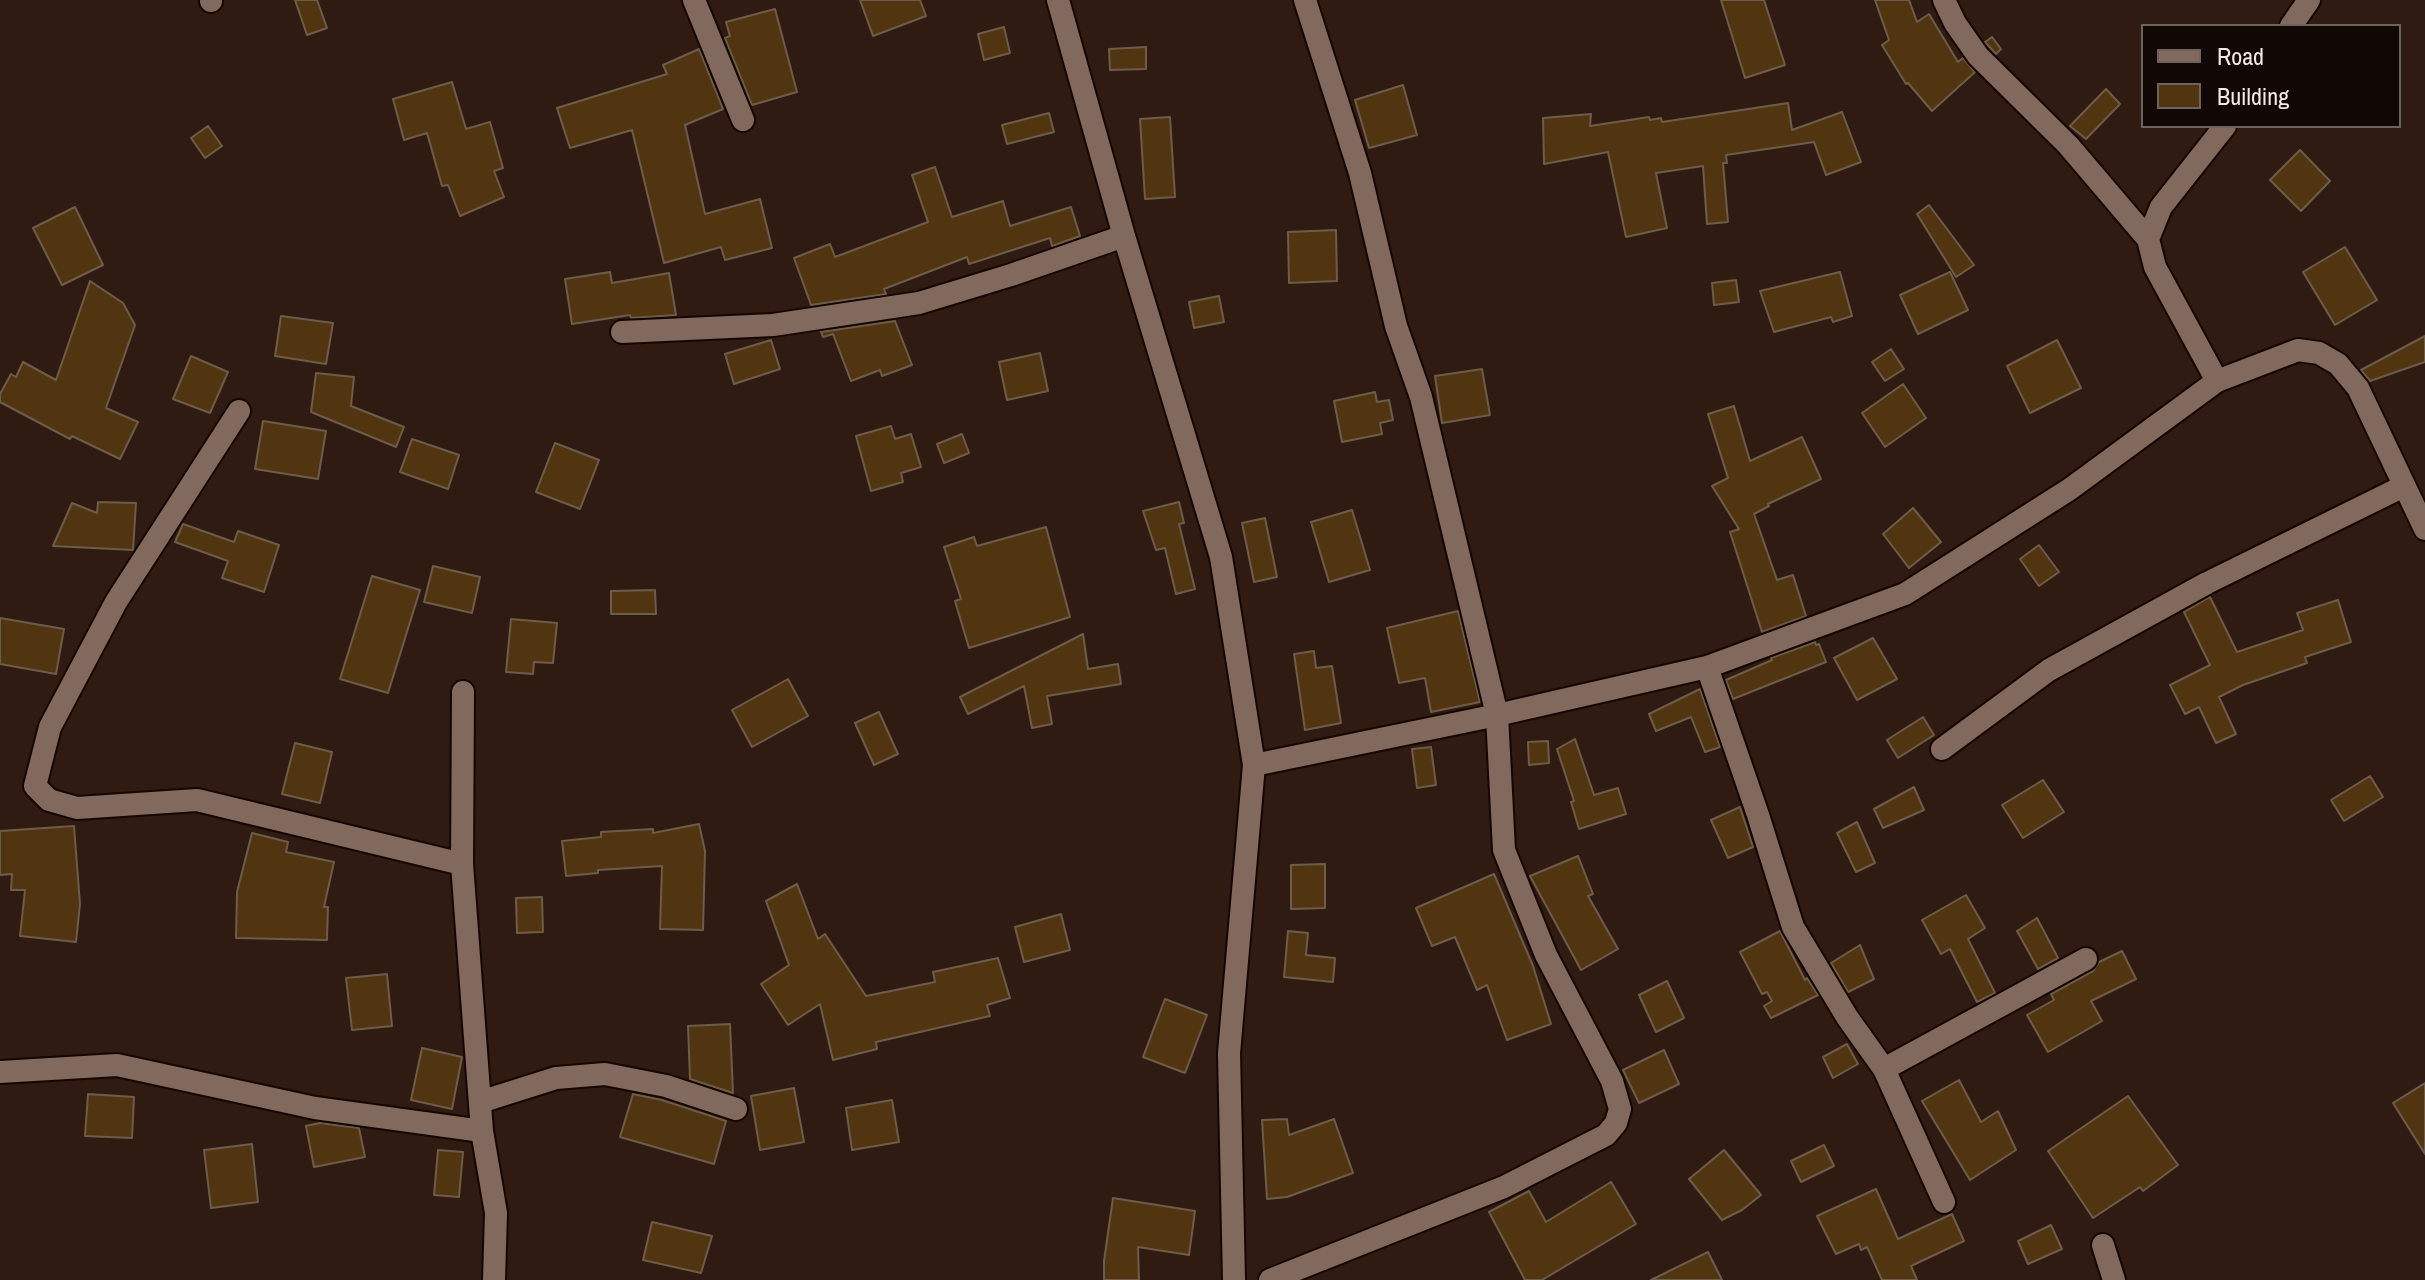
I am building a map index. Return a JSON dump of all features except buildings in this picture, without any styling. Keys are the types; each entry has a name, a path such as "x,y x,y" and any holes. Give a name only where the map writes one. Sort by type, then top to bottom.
{"street":[{"path":"694,0 743,120"},
{"path":"1058,0 1124,236 1221,557 1254,765 1229,1053 1234,1280"},
{"path":"1270,1280 1504,1187 1606,1135 1616,1123 1620,1109 1612,1081 1546,955 1504,850 1497,715 1421,397 1396,326 1360,173 1305,0"},
{"path":"1944,0 1955,23 1978,56 2068,145 2148,239 2155,267 2217,381"},
{"path":"2292,24 2309,0"},
{"path":"2148,239 2161,207 2223,128"},
{"path":"622,332 773,325 919,303 1124,236"},
{"path":"1254,765 1497,715 1707,667 1905,594 2070,489 2217,381 2298,350 2319,353 2338,364 2358,388 2425,529"},
{"path":"239,411 116,602 50,727 35,786 49,800 77,808 197,800 462,864"},
{"path":"1942,749 2049,670 2207,583 2404,486"},
{"path":"1707,667 1793,927 1847,1017 1884,1069 1944,1202"},
{"path":"463,692 462,864 482,1131 496,1213 494,1280"},
{"path":"1884,1069 2086,959"},
{"path":"0,1072 117,1065 315,1108 482,1131"},
{"path":"480,1102 556,1078 605,1074 666,1086 736,1109"},
{"path":"2103,1245 2114,1280"}]}
